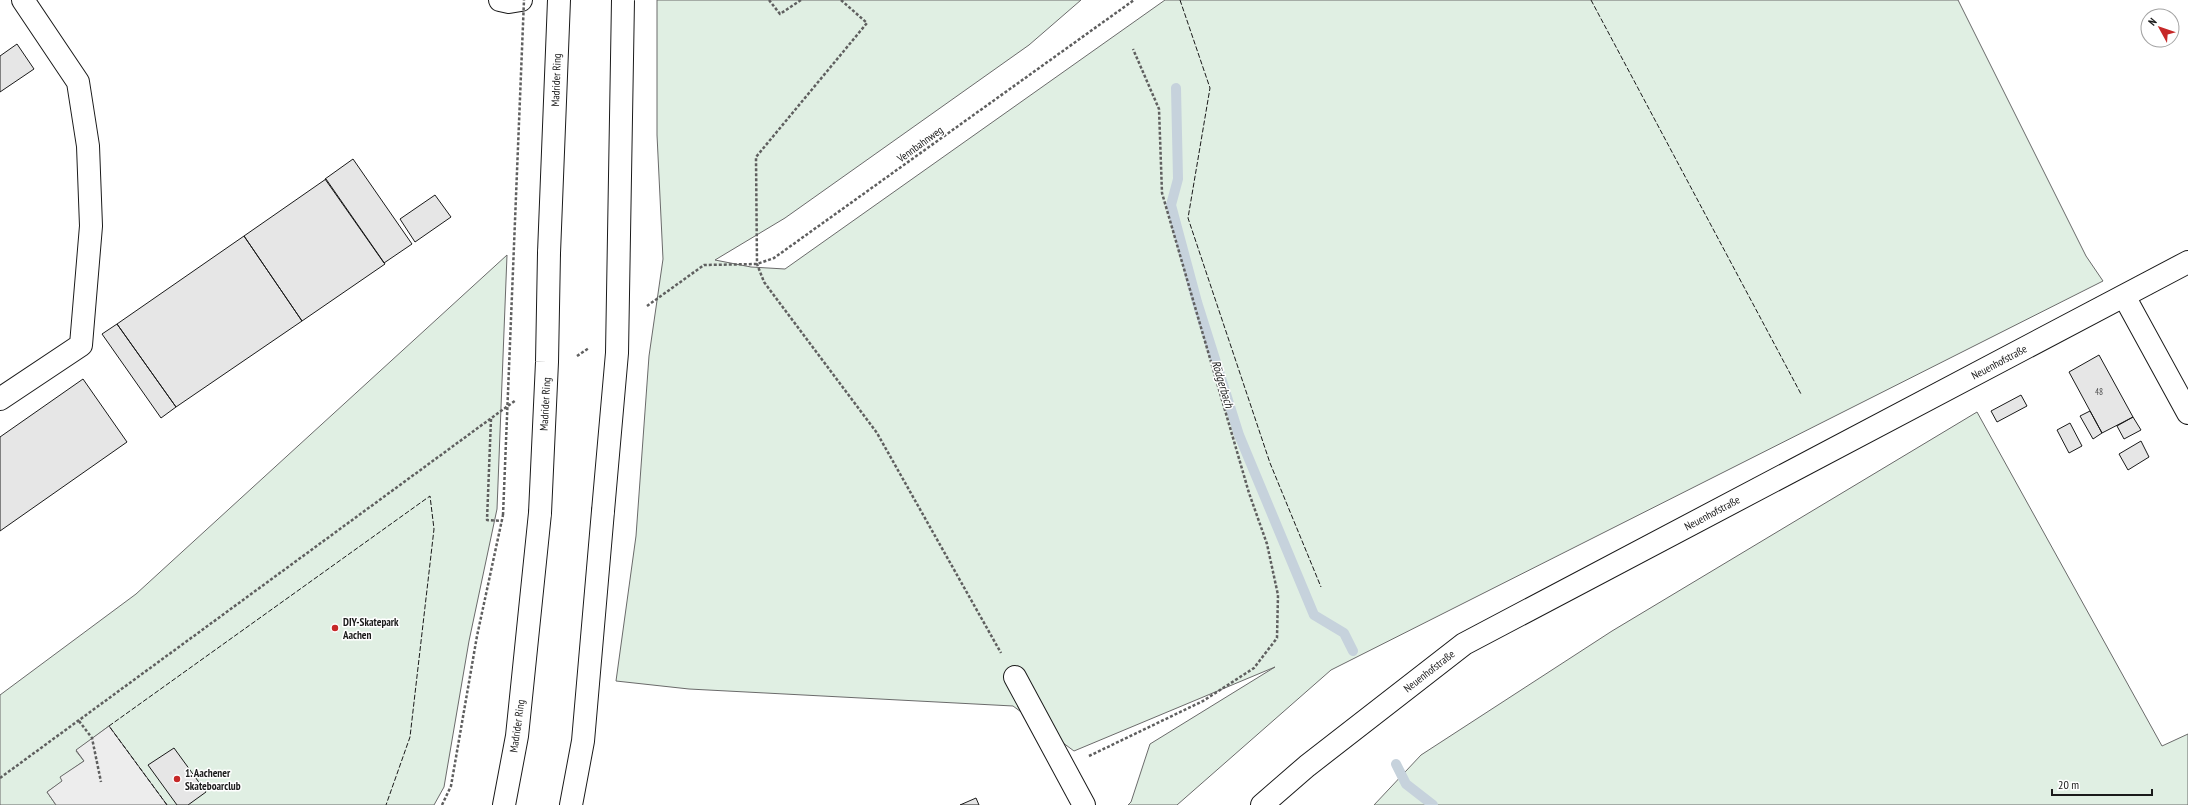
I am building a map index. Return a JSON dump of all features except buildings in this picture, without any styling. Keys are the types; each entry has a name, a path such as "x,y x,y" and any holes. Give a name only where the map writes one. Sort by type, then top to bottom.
{"main road":[{"path":"0,399 81,345 91,226 88,146 78,82 23,0"},
{"path":"500,0 510,2 521,0"},
{"name":"Madrider Ring","path":"501,800 517,736 540,514 558,0"},
{"path":"571,805 583,741 617,353 623,0"},
{"name":"Neuenhofstraße","path":"1262,805 1307,766 1464,644 2188,262"},
{"path":"2124,296 2188,413"},
{"path":"1015,677 1065,767 1084,805"}],"path":[{"path":"442,805 451,786 477,636 503,515 524,0"},
{"path":"769,0 780,14 801,0"},
{"path":"841,0 868,23 756,157 757,264 764,282 877,433 1015,677"},
{"name":"Vennbahnweg","path":"704,265 757,264 774,258 1134,0"},
{"path":"1065,767 1203,701 1254,668 1277,638 1278,595 1267,544 1240,462 1162,193 1160,109 1133,49"},
{"path":"491,418 487,520 502,521"},
{"path":"0,778 447,450"},
{"path":"79,721 92,738 101,782"}],"green space":[{"path":"657,0 1081,0 1029,45 785,218 715,260 751,267 785,269 1165,0 1958,0 2086,256 2103,281 1331,670 1177,805 1128,805 1131,802 1150,744 1275,667 1074,751 1013,706 689,689 616,681 636,536 649,356 663,259 657,135"},
{"path":"507,255 497,509 469,641 444,787 434,805 167,805 109,726 76,751 84,761 61,777 63,781 47,792 56,805 0,805 0,695 136,594"},
{"path":"1977,412 2162,746 2188,734 2188,805 1374,805 1421,755 1612,631"}],"shaded area":[{"path":"109,726 167,805 56,805 47,792 62,781 60,777 84,761 76,750"}],"waterway":[{"name":"Rödgerbach","path":"1176,88 1178,179 1171,205 1197,302 1239,435 1314,615 1344,633 1353,651"},
{"name":"Rödgerbach","path":"1396,764 1406,784 1433,805"}],"fence":[{"path":"1180,0 1210,88 1188,218 1270,463 1321,587"},
{"path":"1591,0 1801,394"},
{"path":"167,805 109,726 430,496 434,529 410,737 386,805"}],"place":[{"name":"DIY-Skatepark Aachen","path":"335,628"},
{"name":"1. Aachener Skateboarclub","path":"177,779"}]}
